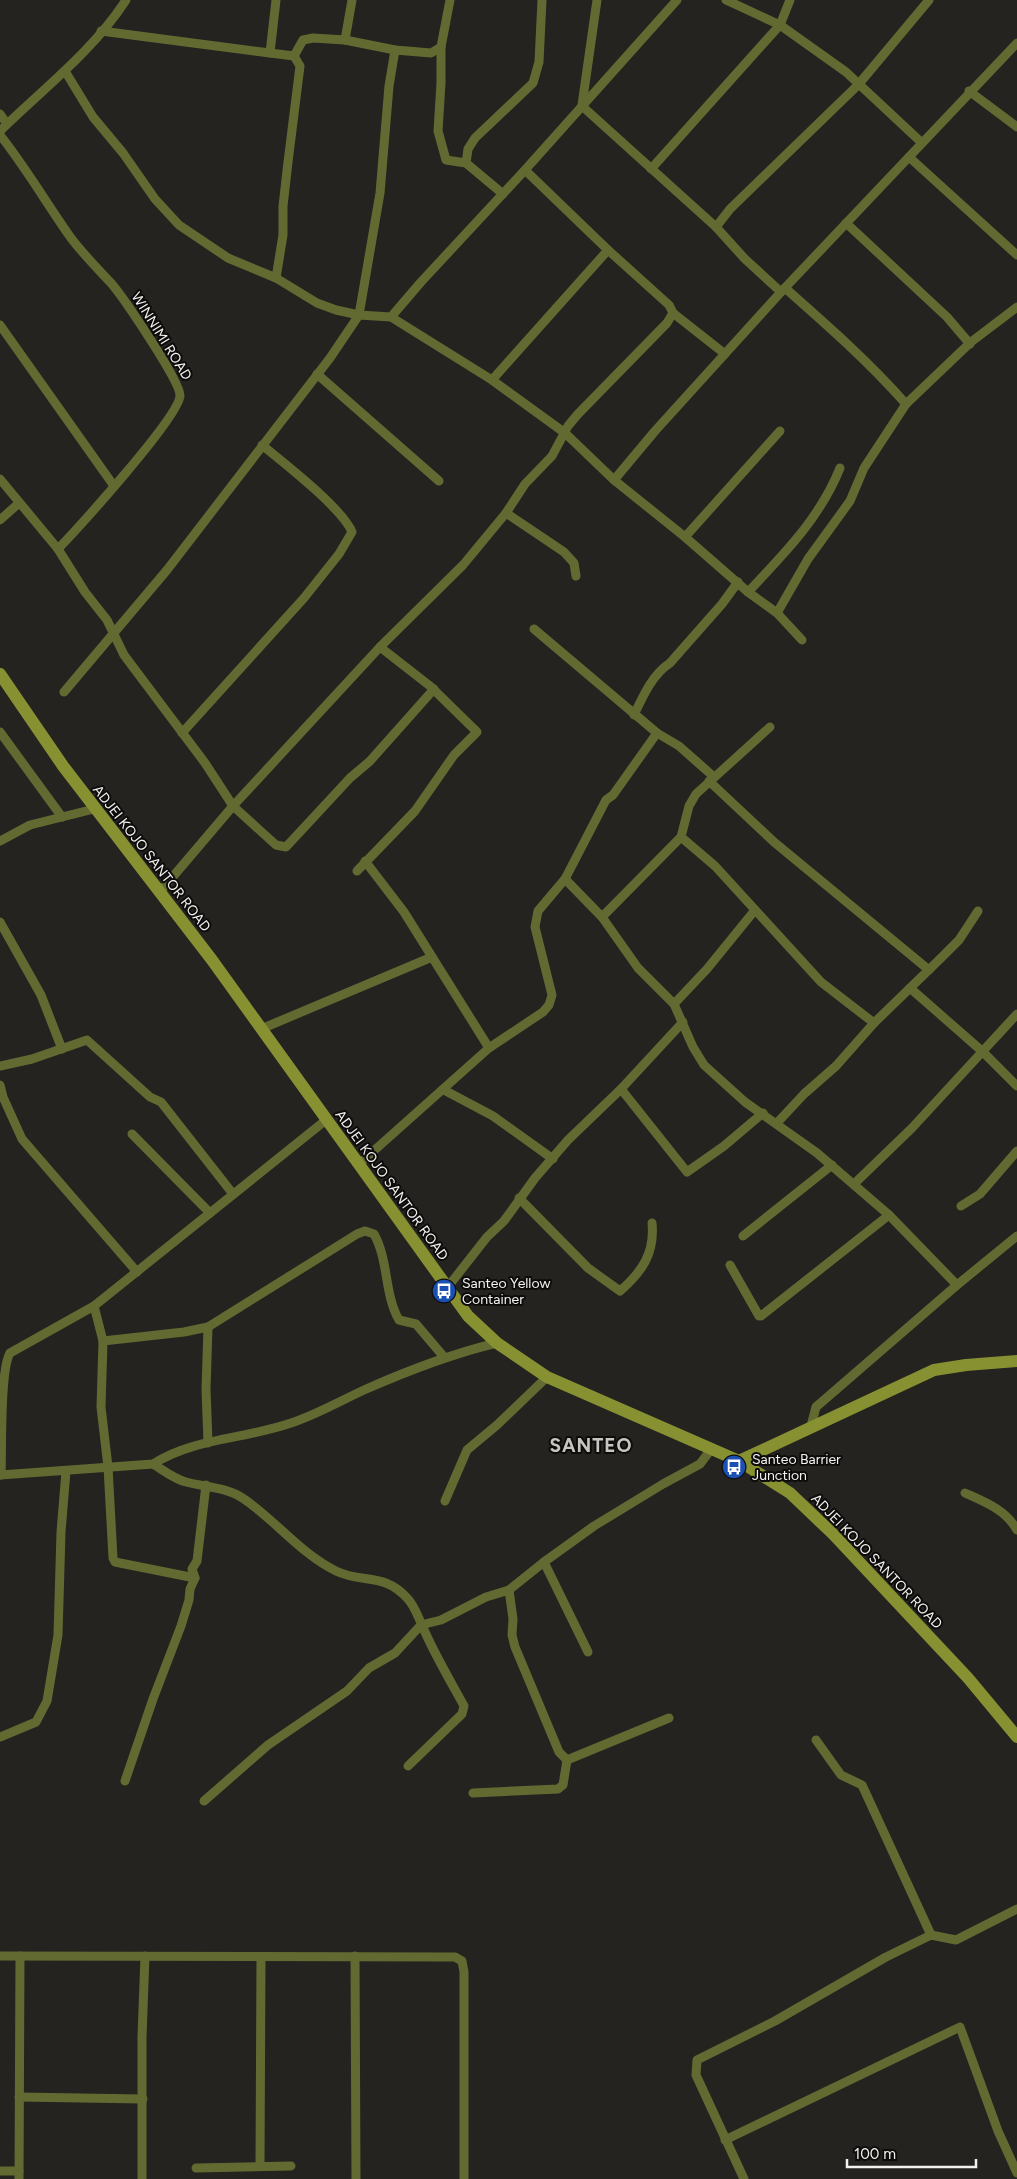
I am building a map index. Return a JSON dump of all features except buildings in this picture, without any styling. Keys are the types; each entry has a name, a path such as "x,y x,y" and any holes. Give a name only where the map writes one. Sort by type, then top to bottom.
{"street":[{"path":"0,133 7,124 65,71 101,32 126,0"},
{"path":"270,53 276,0"},
{"path":"345,40 352,0"},
{"path":"450,0 441,47 438,131 446,160 466,163 503,194"},
{"path":"466,163 468,149 475,138 533,83 539,62 542,0"},
{"path":"582,106 597,0"},
{"path":"391,317 421,282 526,170 676,0"},
{"path":"726,0 780,25 846,72 922,143"},
{"path":"651,168 780,25 790,0"},
{"path":"716,227 730,209 858,85 930,0"},
{"path":"101,32 294,56"},
{"path":"294,56 303,40 312,38 345,40 395,50 431,53 441,47"},
{"path":"614,480 655,431 783,290 1017,42"},
{"path":"64,692 167,570 360,315 380,193 389,86 395,50"},
{"path":"276,278 283,235 283,206 300,73 300,66 294,56"},
{"path":"65,71 93,117 123,153 166,212 180,225 228,258 276,278 317,303 336,310 360,315 391,317 492,380 565,432 614,480 685,537 748,592 777,613 802,640"},
{"path":"969,91 1017,127"},
{"path":"582,106 716,227 745,259 842,338 889,384 906,404"},
{"path":"0,114 7,124"},
{"name":"WINNIMI ROAD","path":"0,133 82,253 122,297 178,387 180,394 178,405 162,428 106,496 58,549"},
{"path":"909,157 1017,255"},
{"path":"526,170 608,250 669,305 673,313 725,354"},
{"path":"846,223 947,318 970,344"},
{"path":"492,380 608,250"},
{"path":"777,613 808,559 850,501 864,468 906,404 970,344 1017,307"},
{"path":"160,893 233,806 380,647 464,565 506,513 525,484 552,456 565,432 578,414 667,323 673,313"},
{"path":"0,325 114,486"},
{"path":"317,374 439,481"},
{"path":"685,537 780,431"},
{"path":"182,733 304,598 339,554 352,532 348,523 329,504 262,445"},
{"path":"748,592 804,532 830,492 840,468"},
{"path":"0,479 58,549 85,592 107,620 124,655 233,806 276,845 286,847 350,778 370,760 434,689"},
{"path":"0,520 19,503"},
{"path":"506,513 564,552 574,563 576,576"},
{"path":"634,715 649,684 722,604 738,582"},
{"path":"534,630 634,715 657,733 680,746 774,842 929,970"},
{"path":"357,871 414,810 454,755 478,732 434,689 380,647"},
{"name":"ADJEI KOJO SANTOR ROAD","path":"0,674 94,809 212,960 468,1316 496,1343 547,1377 624,1412 712,1448 739,1461 790,1493 833,1534 968,1678 1017,1737"},
{"path":"602,917 681,837 689,806 696,794 770,727"},
{"path":"0,732 62,817"},
{"path":"359,1164 444,1090 488,1048 544,1012 549,1006 552,995 534,928 536,917 565,879 606,800 613,795 657,733"},
{"path":"0,841 30,825 94,809"},
{"path":"681,837 715,866 821,982 874,1023"},
{"path":"365,861 404,912 488,1048"},
{"path":"565,879 602,917 638,968 674,1004 693,1047 704,1065 745,1102 777,1122 854,1184 889,1215 957,1285"},
{"path":"674,1004 707,968 754,910"},
{"path":"777,1122 804,1094 836,1066 874,1023 959,940 978,911"},
{"path":"0,922 41,994 62,1049"},
{"path":"261,1029 432,957"},
{"path":"910,988 983,1052 1017,1086"},
{"path":"854,1184 912,1128 1017,1014"},
{"path":"447,1288 487,1237 504,1221 519,1198 568,1140 621,1089 683,1022"},
{"path":"0,1066 87,1040 150,1097 161,1102 233,1194"},
{"path":"0,1085 3,1097 22,1139 137,1272"},
{"path":"621,1089 687,1172 724,1146 763,1114"},
{"path":"444,1090 493,1116 552,1159"},
{"path":"326,1120 94,1306 10,1353 6,1360 2,1378 1,1475 153,1464 166,1456 208,1443 260,1433 293,1423 365,1389 444,1357 496,1343"},
{"path":"132,1134 210,1213"},
{"path":"961,1206 980,1194 1017,1151"},
{"path":"743,1236 832,1165"},
{"path":"519,1198 588,1268 620,1291 643,1269 651,1251 654,1236 652,1223"},
{"path":"730,1265 759,1316 761,1316 889,1215"},
{"path":"103,1341 184,1332 208,1327 357,1234 365,1231 374,1234 380,1245 392,1308 399,1320 416,1324 444,1357"},
{"path":"811,1426 816,1407 957,1285 1016,1241"},
{"path":"94,1306 103,1341 101,1407 108,1467 112,1558 115,1562 194,1578"},
{"path":"208,1327 206,1389 208,1443"},
{"path":"739,1461 934,1370 966,1364 1017,1361"},
{"path":"445,1501 467,1450 547,1377"},
{"path":"204,1801 268,1745 347,1691 369,1668 395,1653 422,1625 441,1620 464,1610 486,1597 509,1590 594,1526 700,1464 712,1448"},
{"path":"153,1464 185,1482 206,1485 243,1498 316,1559 336,1571 350,1576 378,1579 391,1585 407,1598 416,1609 422,1625 464,1706 462,1714 408,1766"},
{"path":"0,1736 36,1722 47,1701 58,1635 61,1532 66,1471"},
{"path":"125,1780 181,1626 194,1578 192,1569 198,1556 206,1485"},
{"path":"965,1493 991,1505 1011,1520 1017,1530"},
{"path":"544,1562 588,1652"},
{"path":"509,1590 513,1619 512,1635 515,1647 559,1752 567,1760"},
{"path":"567,1760 669,1718"},
{"path":"816,1740 841,1775 862,1785 931,1935"},
{"path":"473,1793 558,1789 563,1784 567,1760"},
{"path":"744,2179 696,2075 697,2060 775,2021 886,1957 931,1935 956,1940 1017,1909"},
{"path":"0,1956 455,1957 462,1962 464,1972 464,2179"},
{"path":"0,2171 19,2175 20,1956"},
{"path":"142,2179 142,2037 145,1956"},
{"path":"355,1956 356,2179"},
{"path":"260,2166 261,1958"},
{"path":"725,2140 960,2027 998,2131 1017,2173"},
{"path":"19,2097 143,2098"},
{"path":"196,2168 291,2166"}],"place":[{"name":"Santeo Yellow Container","path":"444,1291"},
{"name":"Santeo Barrier Junction","path":"734,1467"}],"district":[{"name":"SANTEO","path":"591,1445"}]}
